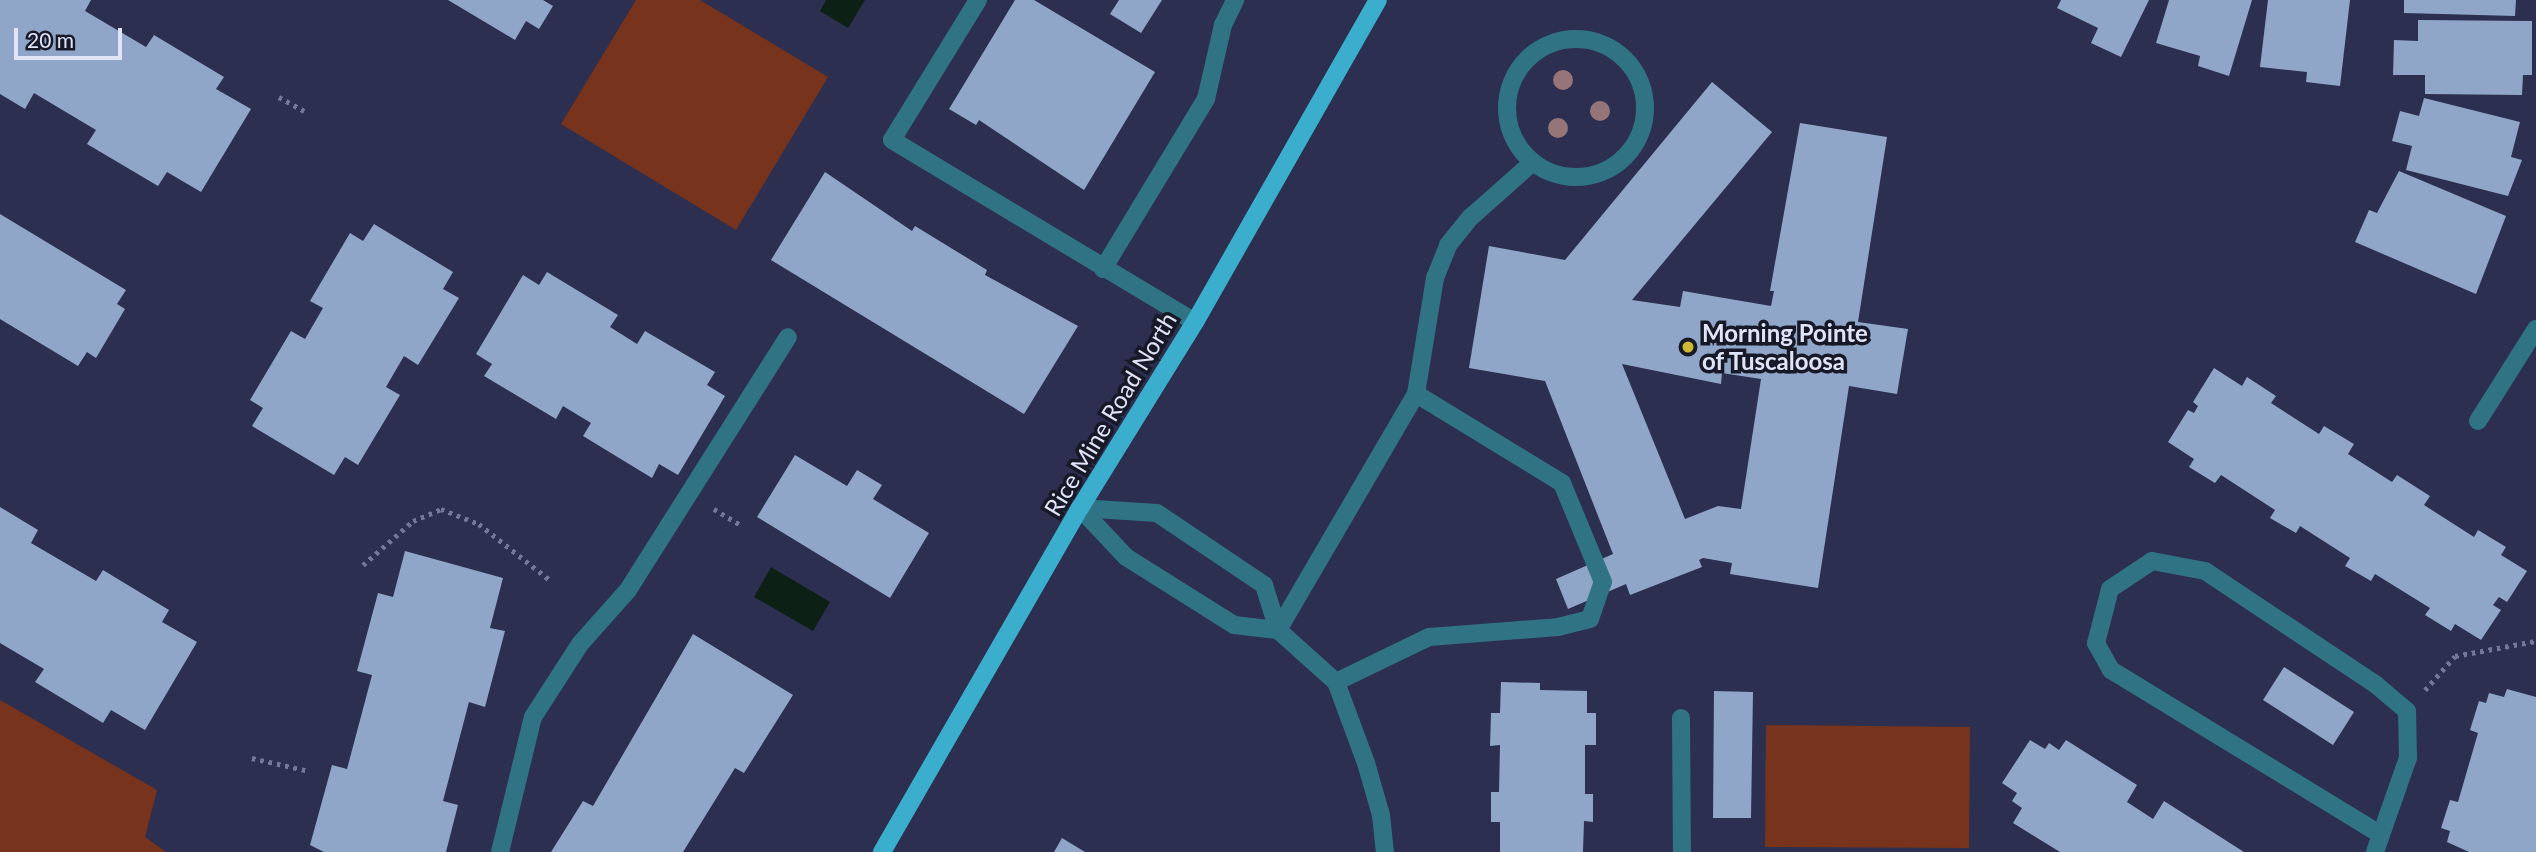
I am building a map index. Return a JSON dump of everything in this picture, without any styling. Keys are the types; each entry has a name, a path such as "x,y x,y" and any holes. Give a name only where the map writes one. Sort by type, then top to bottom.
{"main road":[{"name":"Rice Mine Road North","path":"882,852 1080,508 1195,322 1378,0"}],"street":[{"path":"978,0 892,140 1195,322"},
{"path":"1103,269 1206,99 1223,25 1236,0"},
{"path":"1578,38 1619,52 1643,87 1646,110 1632,150 1616,166 1575,178 1553,174 1532,162 1514,138 1506,107 1521,66 1536,50 1578,38"},
{"path":"1278,630 1416,394 1435,278 1448,245 1471,217 1532,162"},
{"path":"2478,421 2536,329"},
{"path":"500,852 533,717 580,644 628,590 788,337"},
{"path":"1336,682 1429,637 1558,627 1590,619 1603,582 1562,483 1416,394"},
{"path":"1080,508 1126,557 1234,625 1278,630"},
{"path":"1080,508 1157,513 1264,585 1278,630 1336,682 1381,814 1385,852"},
{"path":"2152,561 2205,571 2375,684 2407,711 2408,758 2378,844 2111,670 2096,643 2110,589 2152,561"},
{"path":"1681,719 1682,852"}],"path":[{"path":"279,97 304,111"},
{"path":"363,565 412,521 441,509 479,524 550,580"},
{"path":"714,509 741,525"},
{"path":"2407,711 2455,656 2512,642 2536,641"},
{"path":"252,758 309,771"}],"shaded area":[{"path":"636,0 700,0 828,77 736,230 561,124"},
{"path":"826,0 865,0 848,28 820,11"},
{"path":"771,567 830,602 813,631 754,597"},
{"path":"0,700 157,790 145,837 166,852 0,852"},
{"path":"1766,725 1970,727 1969,848 1765,847"}],"building":[{"path":"0,0 91,0 85,11 146,47 154,35 224,77 216,89 251,109 201,192 167,172 158,186 87,144 96,130 34,93 25,109 0,94"},
{"path":"448,0 543,0 553,6 539,29 526,21 515,40"},
{"path":"1015,0 1034,0 1155,72 1084,190 979,120 976,125 949,109"},
{"path":"1119,0 1162,0 1141,33 1110,14"},
{"path":"2061,0 2149,0 2121,57 2091,43 2098,28 2057,8"},
{"path":"2169,0 2252,0 2229,76 2198,66 2200,56 2156,43"},
{"path":"2268,0 2350,0 2340,86 2306,82 2307,72 2260,67"},
{"path":"2404,0 2516,0 2515,16 2404,13"},
{"path":"2418,20 2532,21 2532,75 2523,75 2522,95 2425,94 2425,75 2393,75 2394,40 2418,41"},
{"name":"Morning Pointe of Tuscaloosa","path":"1712,82 1772,132 1632,300 1680,307 1683,291 1771,306 1774,291 1770,291 1800,123 1887,137 1858,322 1908,329 1897,394 1849,386 1818,588 1730,574 1732,563 1703,558 1699,560 1702,567 1630,595 1626,584 1568,609 1556,579 1613,554 1545,381 1469,368 1489,246 1565,260","holes":["1622,364 1721,384 1722,373 1761,379 1741,509 1718,506 1685,519"]},
{"path":"2424,98 2520,122 2511,157 2522,160 2508,196 2406,170 2412,146 2392,141 2400,111 2419,116"},
{"path":"2399,171 2506,216 2476,294 2355,242 2369,210 2377,213"},
{"path":"825,172 912,231 915,226 987,270 985,275 1078,326 1024,414 771,260"},
{"path":"0,214 126,290 117,304 125,309 96,358 87,352 78,366 0,319"},
{"path":"374,224 453,272 443,289 459,298 418,365 404,356 386,387 400,395 358,465 345,457 334,475 252,426 263,408 250,400 291,331 305,339 323,308 310,301 350,233 363,241"},
{"path":"547,272 618,315 610,327 637,344 645,331 715,372 707,385 725,396 678,475 659,464 652,478 583,436 591,423 563,406 556,419 484,376 492,364 476,354 523,275 539,285"},
{"path":"2214,368 2242,386 2247,377 2276,396 2271,403 2319,434 2324,426 2354,444 2348,454 2392,482 2397,475 2430,496 2424,505 2474,537 2478,530 2506,547 2501,555 2527,571 2507,602 2499,597 2493,605 2501,610 2481,640 2455,624 2451,631 2425,615 2430,608 2375,574 2371,581 2345,566 2350,558 2300,526 2296,533 2270,518 2275,510 2221,475 2215,483 2189,467 2194,459 2168,442 2188,410 2194,413 2198,406 2193,402"},
{"path":"795,455 847,486 857,470 882,485 873,499 929,533 890,598 757,517"},
{"path":"0,507 38,530 31,543 96,581 103,570 169,610 162,622 197,642 145,730 111,710 103,723 35,682 44,669 0,643"},
{"path":"405,551 503,578 490,628 505,631 485,707 469,702 443,801 458,805 446,852 324,852 310,845 332,765 347,769 372,675 357,671 378,593 393,597"},
{"path":"693,634 793,695 744,773 735,768 683,852 551,852 583,801 593,806"},
{"path":"2284,667 2354,712 2333,745 2263,700"},
{"path":"1501,682 1540,683 1540,690 1587,691 1587,713 1596,713 1596,745 1585,745 1585,794 1593,794 1593,822 1584,821 1583,852 1500,852 1500,822 1491,822 1491,792 1499,792 1500,745 1490,746 1491,713 1500,713"},
{"path":"2507,689 2536,697 2536,852 2469,852 2447,842 2450,831 2441,828 2450,800 2458,802 2478,733 2470,730 2479,701 2486,703 2489,693 2504,697"},
{"path":"1714,691 1753,692 1751,818 1713,818"},
{"path":"2030,740 2045,749 2049,743 2059,750 2066,740 2137,785 2127,802 2153,819 2164,801 2244,852 2060,852 2013,823 2022,808 2012,801 2017,793 2002,783"},
{"path":"1062,838 1085,852 1054,852"}],"place":[{"name":"Morning Pointe of Tuscaloosa","path":"1688,347"}]}
